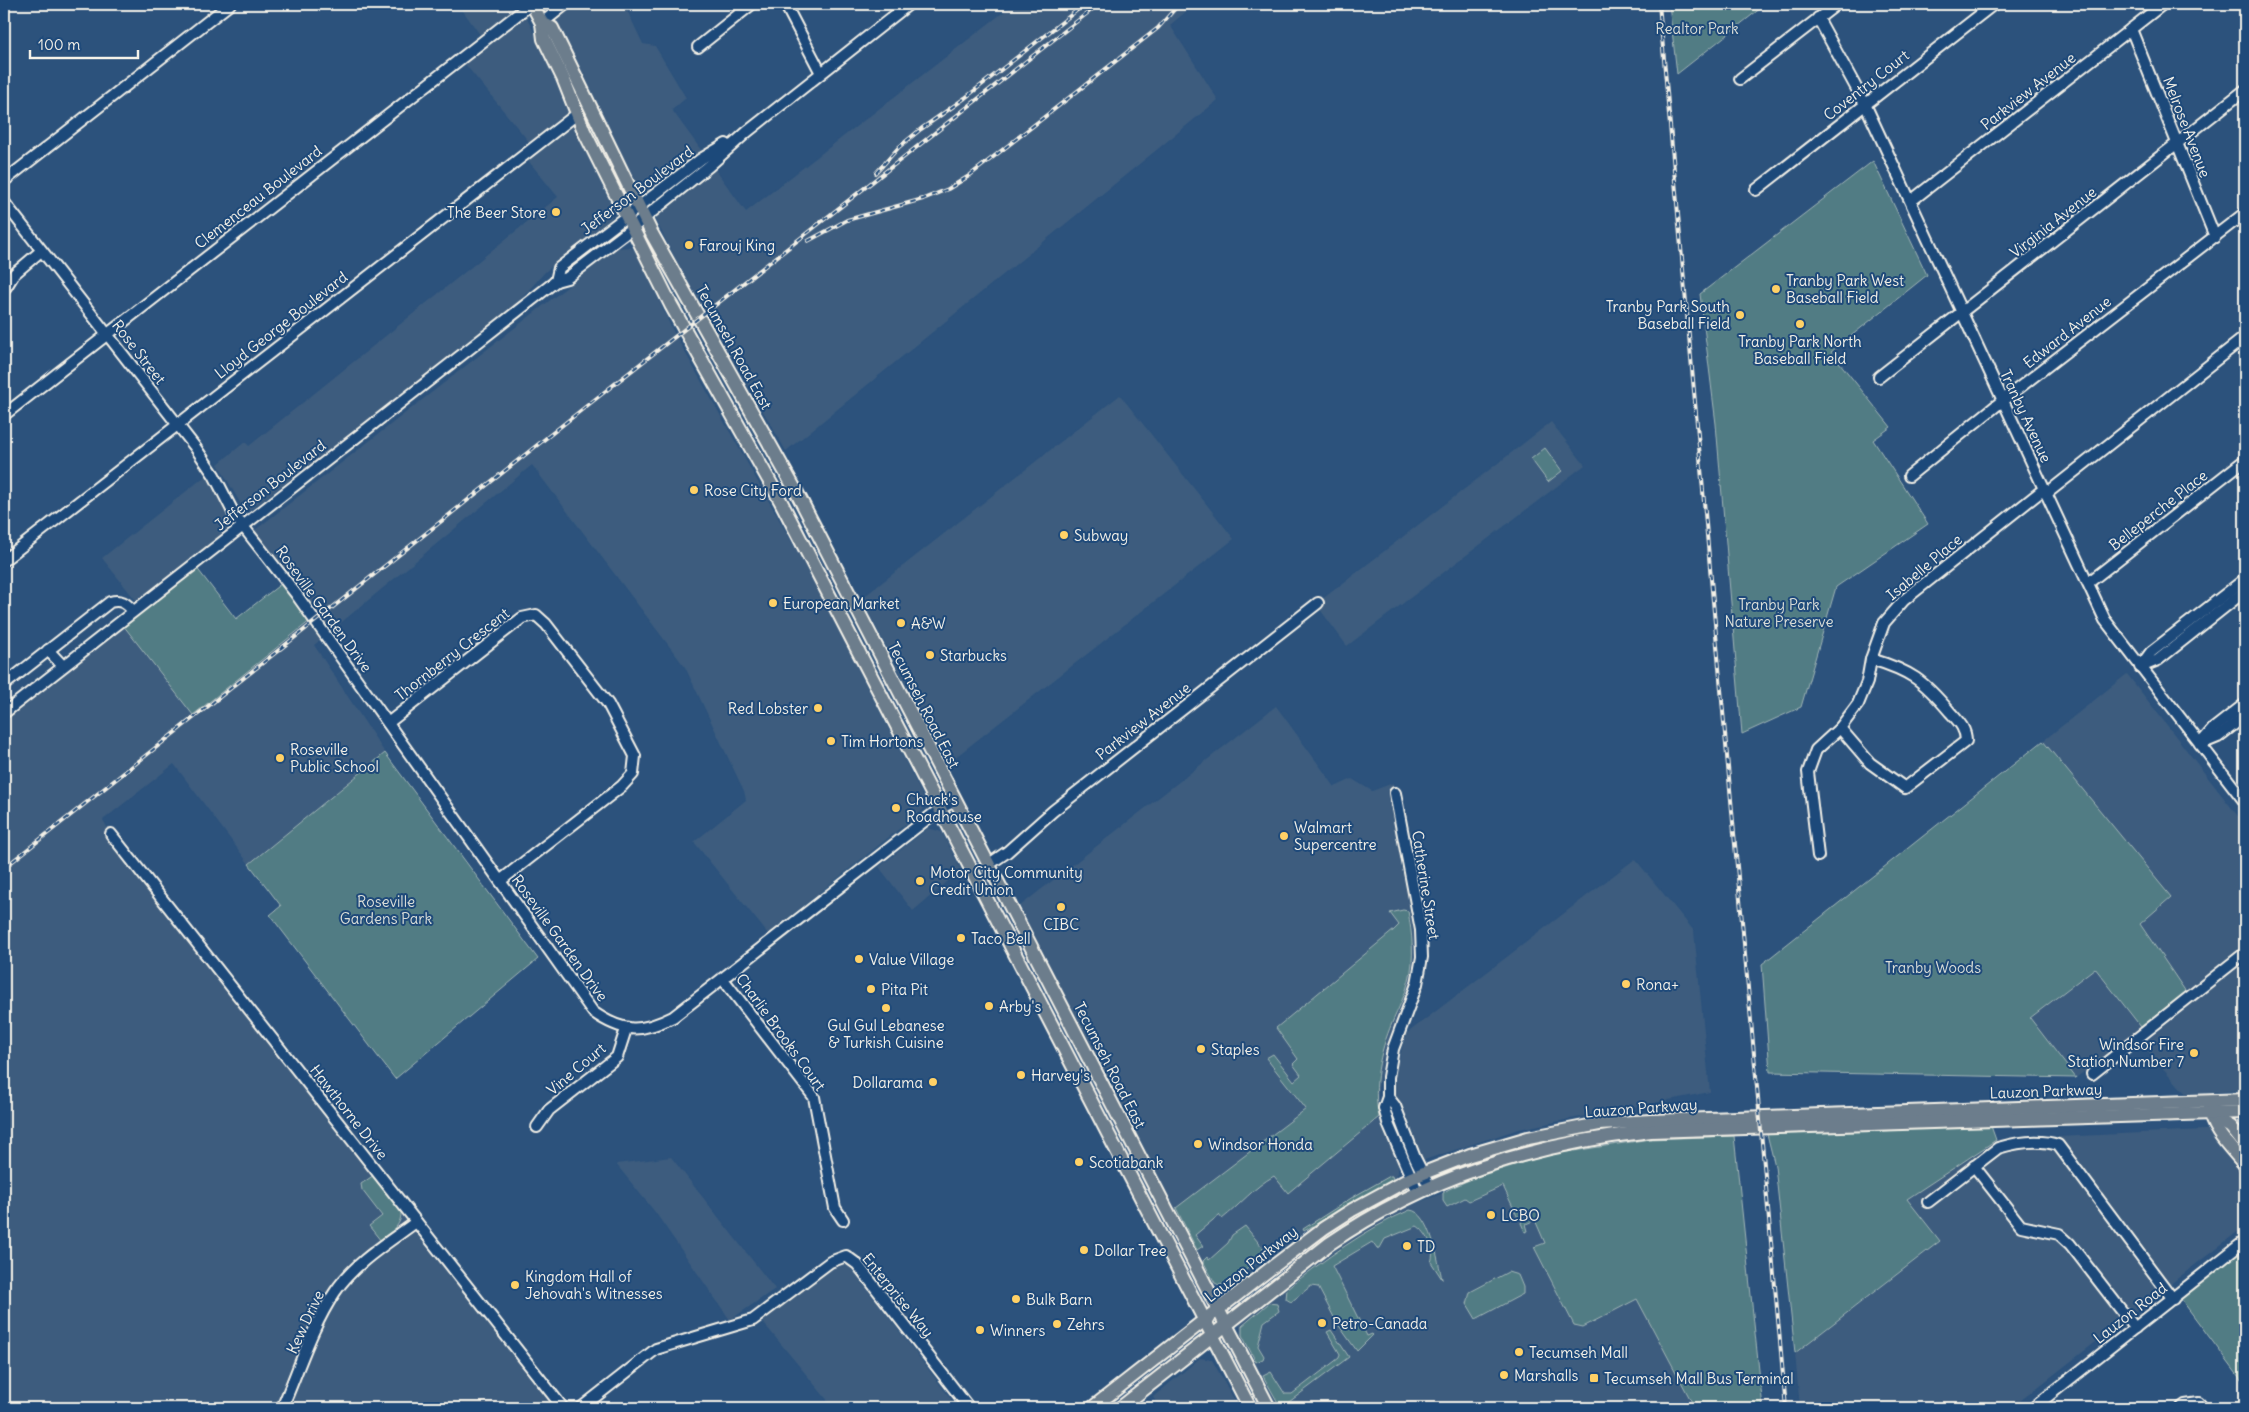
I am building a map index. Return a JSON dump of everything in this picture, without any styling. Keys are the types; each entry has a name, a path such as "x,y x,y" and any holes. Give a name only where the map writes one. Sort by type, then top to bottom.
{"main road":[{"name":"Tecumseh Road East","path":"531,4 542,23 544,39 577,114 671,305 780,500 1250,1408"},
{"name":"Tecumseh Road East","path":"542,23 552,28 641,212 796,491 1270,1408"},
{"name":"Lauzon Parkway","path":"1120,1408 1330,1244 1360,1223 1418,1193 1473,1170 1530,1152 1604,1137 1651,1131 2209,1108 2245,1100"},
{"name":"Lauzon Parkway","path":"1092,1408 1218,1309 1352,1210 1416,1175 1470,1155 1528,1138 1599,1124 1651,1121 2209,1108 2245,1112"},
{"path":"2209,1108 2231,1127 2245,1145"},
{"path":"2209,1108 2216,1128 2245,1165"}],"street":[{"path":"4,181 230,4"},
{"name":"Clemenceau Boulevard","path":"4,414 531,4"},
{"path":"542,23 566,4"},
{"path":"698,47 752,4"},
{"path":"785,4 821,73"},
{"name":"Jefferson Boulevard","path":"556,282 559,268 626,215 641,212 709,166 746,132 909,4"},
{"path":"1740,79 1837,4"},
{"name":"Coventry Court","path":"1756,190 1994,4"},
{"name":"Parkview Avenue","path":"1911,201 2163,4"},
{"name":"Tranby Avenue","path":"1818,18 1865,104 2105,620 2245,802"},
{"name":"Melrose Avenue","path":"2131,29 2215,237"},
{"name":"Virginia Avenue","path":"1879,377 2245,90"},
{"name":"Lloyd George Boulevard","path":"4,560 577,114"},
{"name":"Rose Street","path":"4,202 177,424 214,475 226,500 243,525"},
{"name":"Jefferson Boulevard","path":"4,713 556,282 567,278 632,228 641,212"},
{"name":"Edward Avenue","path":"1909,476 2002,401 2245,213"},
{"path":"6,287 14,274 41,251"},
{"name":"Isabelle Place","path":"1818,856 1808,772 1816,750 1840,728 1858,704 1867,682 1871,659 1884,624 1904,600 2245,337"},
{"name":"Belleperche Place","path":"2088,584 2245,460"},
{"name":"Roseville Garden Drive","path":"243,525 296,594 593,1012 608,1023 626,1029 651,1028 673,1017 941,808 955,801"},
{"path":"2140,667 2151,652 2245,579"},
{"path":"2140,667 2158,660 2245,591"},
{"path":"4,685 110,602 118,600 126,603 133,611"},
{"name":"Parkview Avenue","path":"988,864 1006,852 1054,811 1318,602"},
{"name":"Thornberry Crescent","path":"388,723 522,618 536,615 546,624 608,704 635,756 633,774 622,786 500,881"},
{"path":"48,650 63,666"},
{"path":"1840,728 1870,763 1905,788 1966,741 1966,731 1928,686 1899,668 1871,659"},
{"path":"2200,744 2213,729 2245,704"},
{"path":"2200,744 2218,737 2245,716"},
{"name":"Catherine Street","path":"1395,793 1420,930 1422,957 1417,984 1393,1049 1388,1077 1388,1097 1384,1108 1389,1126 1416,1175 1430,1188"},
{"name":"Hawthorne Drive","path":"111,834 563,1408"},
{"path":"2092,1074 2245,953"},
{"name":"Charlie Brooks Court","path":"723,978 814,1097 835,1208 843,1220"},
{"name":"Vine Court","path":"537,1127 549,1110 617,1057 626,1029"},
{"path":"1928,1202 1998,1148 2011,1144 2046,1141 2058,1145 2173,1299"},
{"path":"1974,1166 2021,1226 2059,1234 2070,1244 2135,1328"},
{"name":"Catherine Street","path":"1416,1175 1418,1193"},
{"name":"Kew Drive","path":"282,1408 319,1322 335,1292 376,1252 416,1222"},
{"name":"Lauzon Road","path":"2033,1408 2245,1241"},
{"name":"Enterprise Way","path":"581,1408 656,1349 753,1320 830,1262 846,1256 857,1264 969,1408"},
{"path":"2181,1408 2185,1405 2201,1406"}],"shaded area":[{"path":"458,4 521,4 481,36"},
{"path":"545,4 624,4 643,44 655,46 686,98 672,110 746,212 1014,4 1195,4 1170,25 1218,100 786,451 679,266"},
{"path":"524,13 548,59 569,112 530,143 465,64"},
{"path":"572,122 612,206 611,219 545,272 512,309 497,322 250,510 243,508 218,464 245,442 249,446 558,197 526,158"},
{"path":"630,247 637,252 672,329 811,576 925,800 923,810 768,934 694,842 746,800 744,791 685,667 532,465 314,645 385,753 249,864 174,764 103,820 111,834 563,1408 4,1408 4,719 123,625 193,714 317,615 254,531 617,248"},
{"path":"1120,395 1234,539 948,763 861,599"},
{"path":"1551,422 1585,465 1347,646 1316,604"},
{"path":"208,474 233,528 138,603 102,558"},
{"path":"2127,674 2245,825 2245,1090 2187,1095 2142,1045 2190,1005 2185,992 2140,924 2043,741"},
{"path":"1276,706 1335,787 1352,779 1372,791 1393,783 1421,930 1414,933 1414,967 1408,992 1385,1049 1378,1089 1378,1106 1382,1124 1398,1163 1398,1171 1393,1180 1312,1226 1228,1288 1214,1284 1174,1210 1166,1216 1020,906"},
{"path":"928,828 942,832 961,870 913,911 879,867"},
{"path":"1635,859 1694,931 1710,1092 1519,1129 1418,1162 1395,1107 1391,1086 1406,1034"},
{"path":"2095,968 2141,1027 2076,1078 2030,1018"},
{"path":"2245,1128 2245,1226 2011,1408 1800,1408 1795,1353 1939,1242 1906,1199 1996,1140"},
{"path":"671,1157 775,1289 730,1320 655,1212 616,1164"},
{"path":"1503,1186 1526,1224 1535,1220 1545,1243 1534,1247 1583,1327 1637,1298 1695,1408 1277,1408 1240,1336 1240,1323 1245,1317 1353,1236 1398,1210 1443,1193 1442,1198 1447,1206 1465,1198 1469,1201"},
{"path":"844,1259 958,1408 834,1408 761,1320"},
{"path":"1200,1358 1212,1360 1239,1408 1160,1408 1153,1397"}],"green space":[{"name":"Realtor Park","path":"1669,4 1766,4 1677,74"},
{"name":"Tranby Park Nature Preserve","path":"1873,161 1927,275 1831,352 1891,427 1873,440 1928,524 1836,587 1801,707 1742,734 1716,424 1700,294"},
{"path":"1545,448 1562,471 1548,482 1531,459"},
{"path":"196,567 236,619 282,583 311,620 193,715 123,625"},
{"name":"Tranby Woods","path":"2043,741 2171,897 2140,924 2186,992 2141,1027 2095,968 2030,1018 2076,1078 1770,1072 1762,964"},
{"name":"Roseville Gardens Park","path":"385,753 538,959 395,1079 270,915 281,906 249,864"},
{"path":"1403,910 1408,911 1412,937 1412,963 1407,986 1388,1034 1378,1069 1376,1094 1379,1117 1288,1193 1274,1176 1260,1185 1222,1219 1219,1215 1195,1235 1203,1246 1197,1250 1176,1208 1306,1109 1266,1058 1273,1054 1294,1081 1301,1075 1293,1064 1298,1059 1276,1028 1394,930 1399,925 1390,913"},
{"path":"1991,1126 1996,1140 1907,1199 1940,1241 1795,1353 1775,1166 1767,1134"},
{"path":"1734,1136 1763,1408 1695,1408 1637,1299 1583,1327 1574,1325 1534,1247 1545,1243 1535,1220 1526,1224 1528,1231 1525,1232 1521,1223 1523,1218 1519,1216 1518,1218 1503,1186 1469,1201 1465,1198 1447,1207 1443,1201 1443,1193 1476,1177 1548,1155 1650,1139"},
{"path":"374,1175 396,1201 401,1215 399,1223 381,1241 369,1226 382,1216 362,1190 361,1184"},
{"path":"1392,1176 1393,1180 1304,1231 1303,1229 1353,1197"},
{"path":"1410,1210 1417,1213 1423,1219 1428,1228 1436,1250 1442,1279 1431,1262 1430,1242 1424,1232 1417,1226 1385,1239 1380,1248 1377,1249 1372,1242 1332,1266 1367,1336 1373,1335 1357,1351 1337,1323 1318,1287 1311,1286 1291,1302 1286,1299 1287,1289 1331,1256 1361,1235"},
{"path":"1245,1226 1267,1253 1229,1283 1219,1285 1215,1283 1203,1261 1207,1257 1209,1260 1228,1243 1232,1235"},
{"path":"2245,1241 2245,1385 2178,1295"},
{"path":"1508,1272 1518,1275 1523,1287 1523,1294 1476,1319 1467,1304 1470,1292"},
{"path":"1269,1303 1277,1304 1279,1311 1264,1322 1258,1346 1264,1356 1263,1359 1256,1362 1242,1335 1242,1326"},
{"path":"1331,1330 1349,1357 1281,1408 1263,1376 1271,1372 1285,1394 1292,1394 1339,1358 1340,1354 1327,1332"}],"railway":[{"path":"876,173 899,147 921,129 965,98 1085,4"},
{"path":"4,868 584,408 1099,4"},
{"path":"808,241 847,220 923,199 948,189 969,176 1158,28 1179,4"},
{"path":"1659,4 1786,1408"}],"place":[{"name":"The Beer Store","path":"556,212"},
{"name":"Farouj King","path":"689,245"},
{"name":"Tranby Park West Baseball Field","path":"1776,289"},
{"name":"Tranby Park South Baseball Field","path":"1740,315"},
{"name":"Tranby Park North Baseball Field","path":"1800,324"},
{"name":"Rose City Ford","path":"694,490"},
{"name":"Subway","path":"1064,535"},
{"name":"European Market","path":"773,603"},
{"name":"A&W","path":"901,623"},
{"name":"Starbucks","path":"930,655"},
{"name":"Red Lobster","path":"818,708"},
{"name":"Tim Hortons","path":"831,741"},
{"name":"Roseville Public School","path":"280,758"},
{"name":"Chuck's Roadhouse","path":"896,808"},
{"name":"Walmart Supercentre","path":"1284,836"},
{"name":"Motor City Community Credit Union","path":"920,881"},
{"name":"CIBC","path":"1061,907"},
{"name":"Taco Bell","path":"961,938"},
{"name":"Value Village","path":"859,959"},
{"name":"Rona+","path":"1626,984"},
{"name":"Pita Pit","path":"871,989"},
{"name":"Arby's","path":"989,1006"},
{"name":"Gul Gul Lebanese & Turkish Cuisine","path":"886,1008"},
{"name":"Staples","path":"1201,1049"},
{"name":"Windsor Fire Station Number 7","path":"2194,1053"},
{"name":"Harvey's","path":"1021,1075"},
{"name":"Dollarama","path":"933,1082"},
{"name":"Windsor Honda","path":"1198,1144"},
{"name":"Scotiabank","path":"1079,1162"},
{"name":"LCBO","path":"1491,1215"},
{"name":"TD","path":"1407,1246"},
{"name":"Dollar Tree","path":"1084,1250"},
{"name":"Kingdom Hall of Jehovah's Witnesses","path":"515,1285"},
{"name":"Bulk Barn","path":"1016,1299"},
{"name":"Petro-Canada","path":"1322,1323"},
{"name":"Zehrs","path":"1057,1324"},
{"name":"Winners","path":"980,1330"},
{"name":"Tecumseh Mall","path":"1519,1352"},
{"name":"Marshalls","path":"1504,1375"},
{"name":"Tecumseh Mall Bus Terminal","path":"1594,1378"}]}
